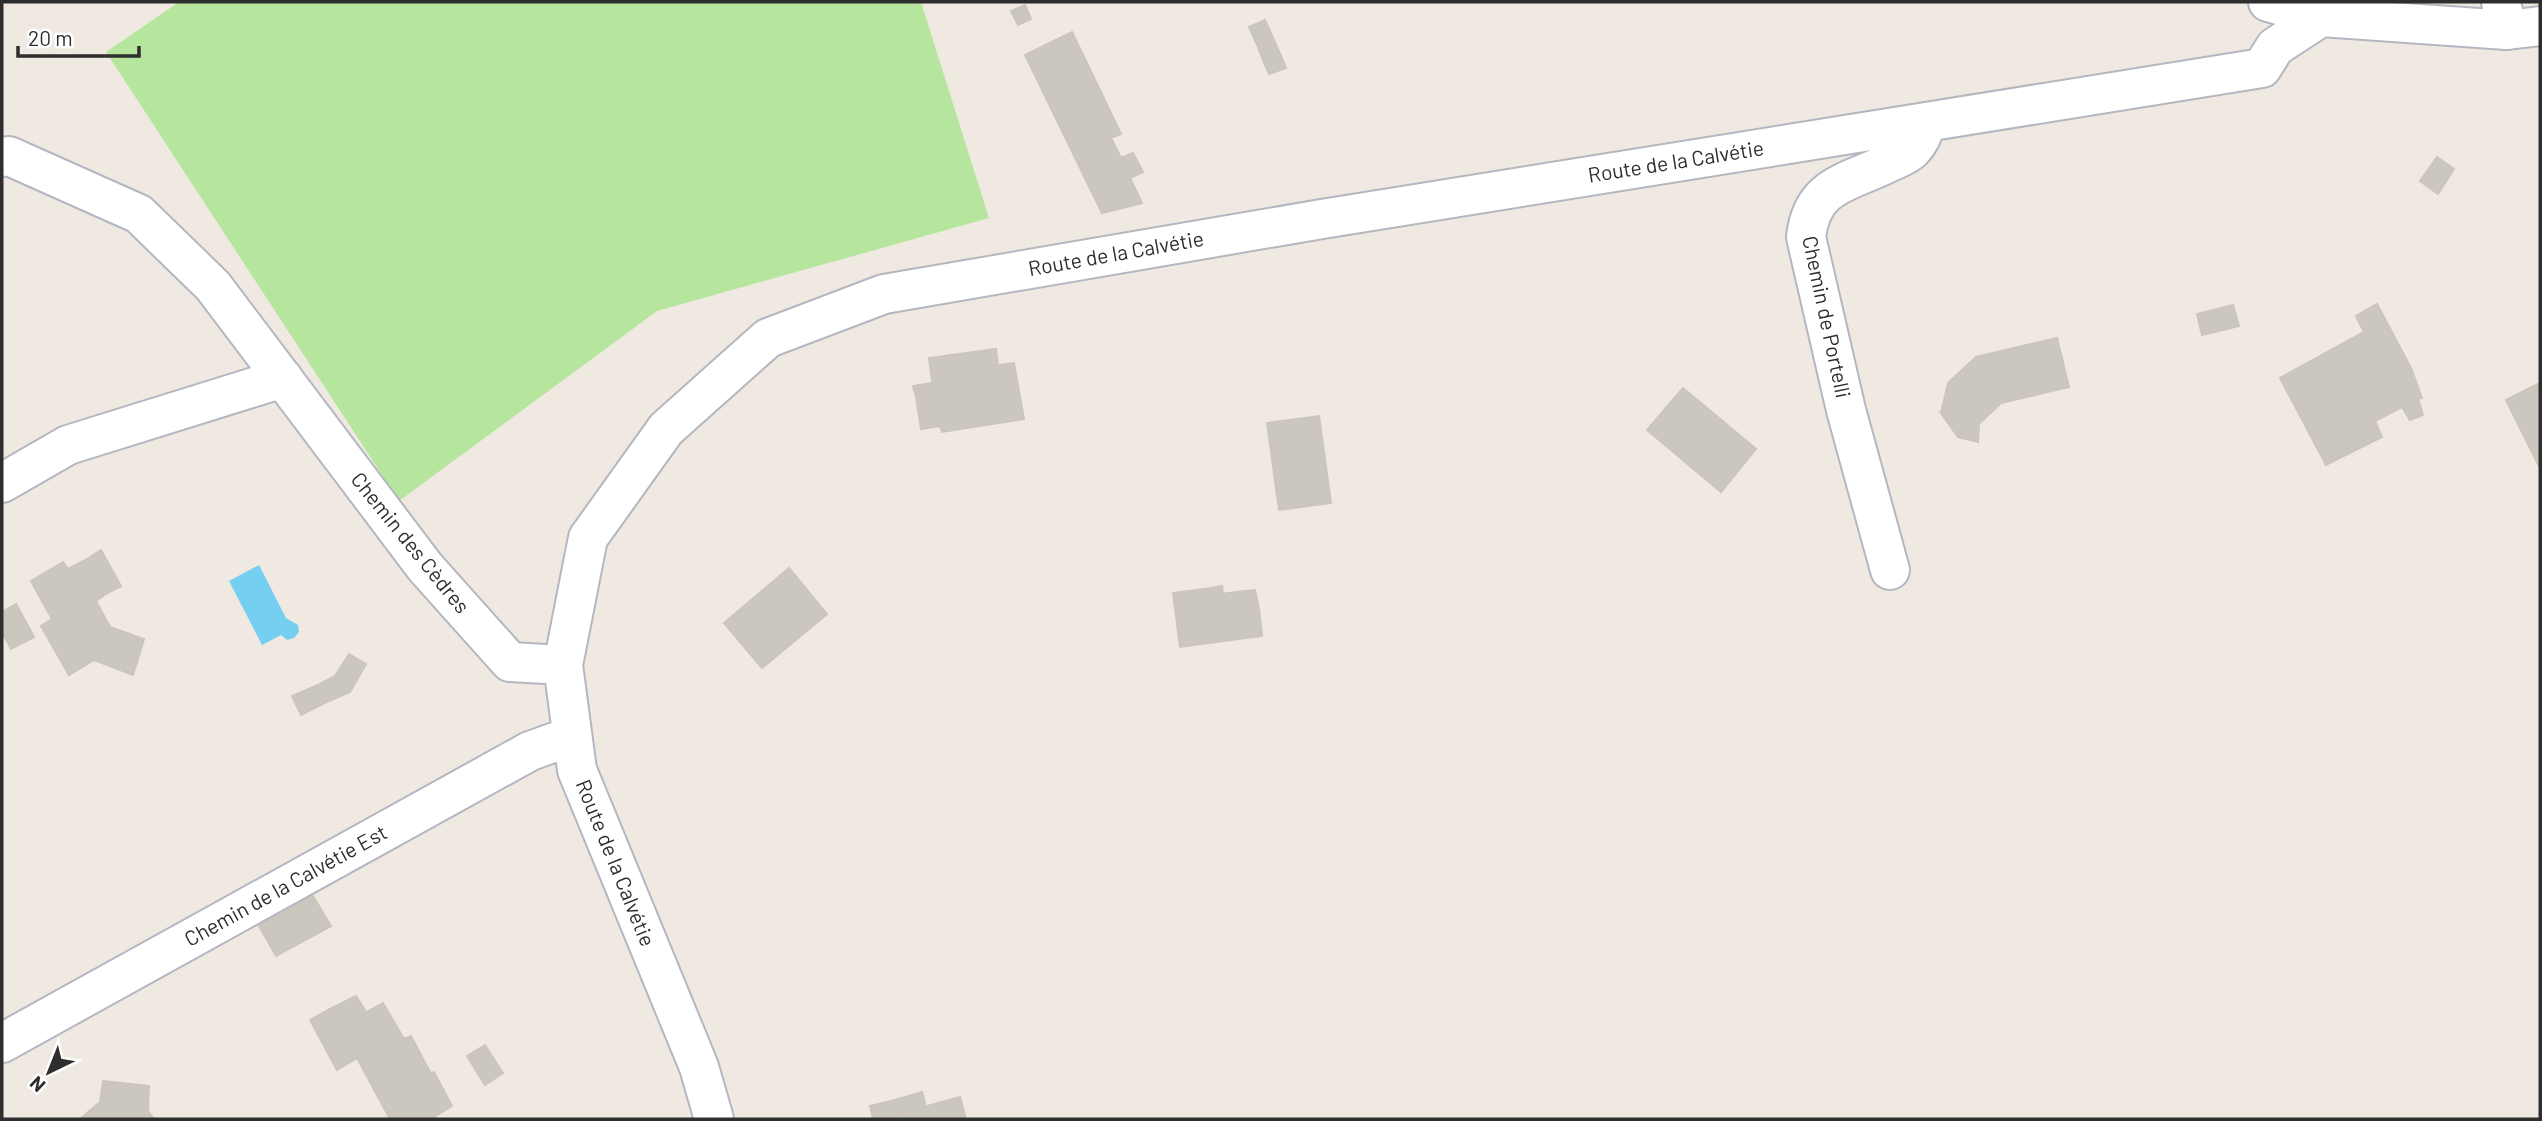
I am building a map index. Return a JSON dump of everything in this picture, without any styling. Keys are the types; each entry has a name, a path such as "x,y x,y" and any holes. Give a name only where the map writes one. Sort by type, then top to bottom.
{"street":[{"path":"2269,2 2321,17 2516,19"},
{"name":"Route de la Calvétie","path":"714,1119 699,1067 577,770 563,665 588,538 666,429 768,338 884,295 1336,217 2262,68 2275,47 2321,17"},
{"name":"Chemin de Portelli","path":"1890,570 1846,410 1806,237 1815,204 1834,186 1910,152 1920,139 1927,122"},
{"name":"Chemin des Cèdres","path":"2,157 9,156 139,214 214,286 425,567 510,662 563,665"},
{"path":"2,483 68,445 283,378"},
{"name":"Chemin de la Calvétie Est","path":"2,1043 530,751 572,736"}],"green space":[{"path":"179,2 921,2 989,218 657,311 399,501 106,52"}],"water":[{"path":"259,565 286,618 298,625 299,632 294,638 287,640 281,635 262,645 229,581"}],"building":[{"path":"1025,5 1031,19 1018,25 1011,11"},
{"path":"1265,20 1274,40 1258,47 1249,27"},
{"path":"1072,32 1121,134 1111,138 1121,158 1133,153 1143,172 1130,178 1142,203 1102,213 1025,55"},
{"path":"1274,40 1281,56 1264,63 1258,47"},
{"path":"1281,56 1286,68 1269,74 1264,63"},
{"path":"2437,157 2454,169 2438,194 2420,181"},
{"path":"2377,304 2411,368 2422,398 2418,399 2423,415 2410,420 2402,407 2375,421 2382,437 2326,465 2280,378 2364,332 2356,316"},
{"path":"2233,305 2239,326 2202,335 2197,314"},
{"path":"2057,338 2069,387 2001,403 1979,424 1941,413 1948,383 1976,357"},
{"path":"996,349 998,365 931,374 929,358"},
{"path":"1014,363 1024,419 942,432 940,426 921,429 916,397 934,395 931,374"},
{"path":"932,383 934,395 916,397 913,386"},
{"path":"2538,384 2540,390 2540,468 2506,400"},
{"path":"1683,388 1756,449 1721,492 1647,430"},
{"path":"1941,413 1979,424 1978,442 1958,437"},
{"path":"1319,416 1331,503 1279,510 1267,423"},
{"path":"101,550 121,586 106,594 87,559"},
{"path":"87,559 106,594 96,601 110,627 144,639 133,675 94,660 69,675 41,626 52,619 31,581 63,562 68,569"},
{"path":"789,568 827,614 762,668 724,623"},
{"path":"1222,586 1223,594 1211,594 1210,588"},
{"path":"1210,588 1212,595 1236,592 1237,598 1253,609 1259,609 1262,636 1180,647 1173,593"},
{"path":"1255,590 1259,609 1253,609 1237,598 1236,592"},
{"path":"16,604 34,637 11,649 2,632 2,612"},
{"path":"349,654 366,664 350,692 327,702 320,684 335,676"},
{"path":"320,684 327,702 301,715 292,696"},
{"path":"313,896 331,926 276,956 259,926"},
{"path":"356,996 366,1012 339,1027 328,1010"},
{"path":"383,1003 404,1039 411,1036 452,1106 431,1119 390,1119 357,1058 337,1070 310,1020 328,1010 339,1027"},
{"path":"485,1045 490,1053 472,1064 467,1056"},
{"path":"490,1053 503,1073 485,1085 472,1064"},
{"path":"103,1081 149,1086 148,1111 154,1119 80,1119 100,1102"},
{"path":"922,1092 926,1107 898,1114 895,1100"},
{"path":"960,1097 966,1119 873,1119 870,1106 895,1100 898,1114"}]}
